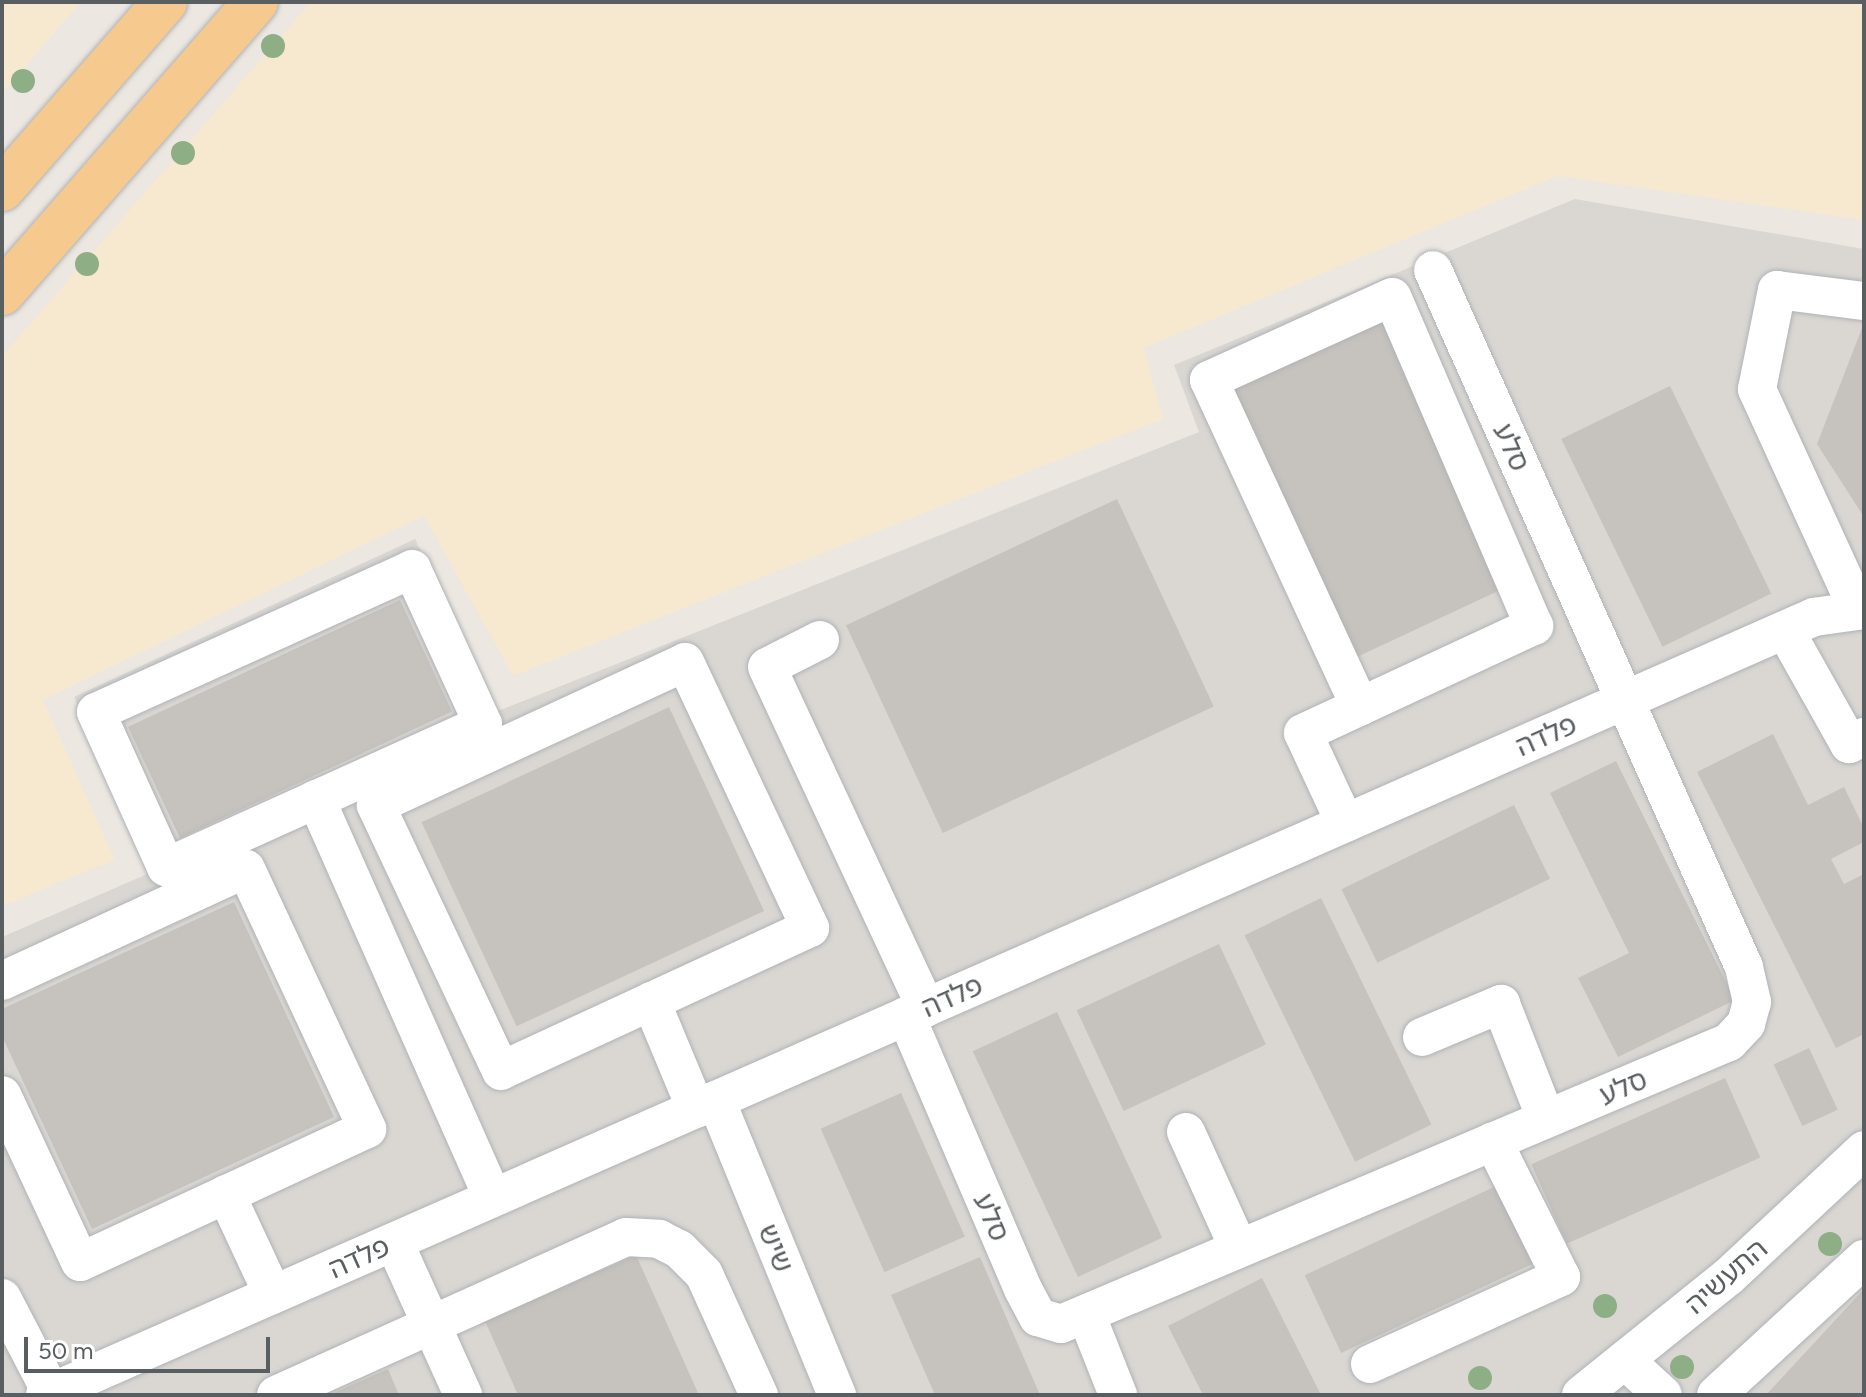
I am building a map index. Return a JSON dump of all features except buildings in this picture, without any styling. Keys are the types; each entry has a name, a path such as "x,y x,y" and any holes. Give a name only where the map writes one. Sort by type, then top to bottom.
{"highway":[{"path":"2,189 165,2"},
{"path":"2,293 256,2"}],"street":[{"name":"סלע","path":"820,640 767,667 916,1012 1038,1317 1061,1324 1729,1042 1746,1024 1752,1002 1744,967 1433,270"},
{"path":"1861,610 1757,389 1777,290 1864,301"},
{"path":"1345,823 1303,733 1360,707 1534,626 1392,297 1209,380 1360,707"},
{"path":"412,569 483,724 316,799 166,867 96,712 412,569"},
{"name":"פלדה","path":"48,1394 1814,617 1861,610"},
{"path":"1785,630 1849,744 1864,737"},
{"path":"685,662 810,928 651,1001 501,1071 376,805 685,662"},
{"path":"316,799 493,1198"},
{"path":"2,981 246,869 367,1129 80,1262 2,1095"},
{"name":"שיש","path":"651,1001 706,1104 837,1395"},
{"path":"1422,1037 1501,1004 1546,1119"},
{"path":"1186,1132 1239,1249"},
{"path":"1370,1364 1561,1277 1493,1141"},
{"name":"התעשיה","path":"1581,1395 1728,1277 1864,1150"},
{"path":"226,1194 273,1295"},
{"path":"276,1395 626,1237 659,1239 679,1249 704,1274 759,1395"},
{"path":"394,1242 463,1395"},
{"path":"1716,1395 1864,1259"},
{"path":"2,1298 48,1394"},
{"path":"1086,1314 1118,1395"},
{"path":"1626,1361 1663,1395"}],"shaded area":[{"path":"1575,199 1864,249 1864,1395 2,1395 2,937 152,872 74,697 415,539 498,711 1199,432 1174,365"}],"sand":[{"path":"2,2 81,2 2,94"},
{"path":"311,2 1864,2 1864,220 1558,176 1144,348 1163,419 513,676 424,516 43,700 115,860 2,906 2,356"}]}
